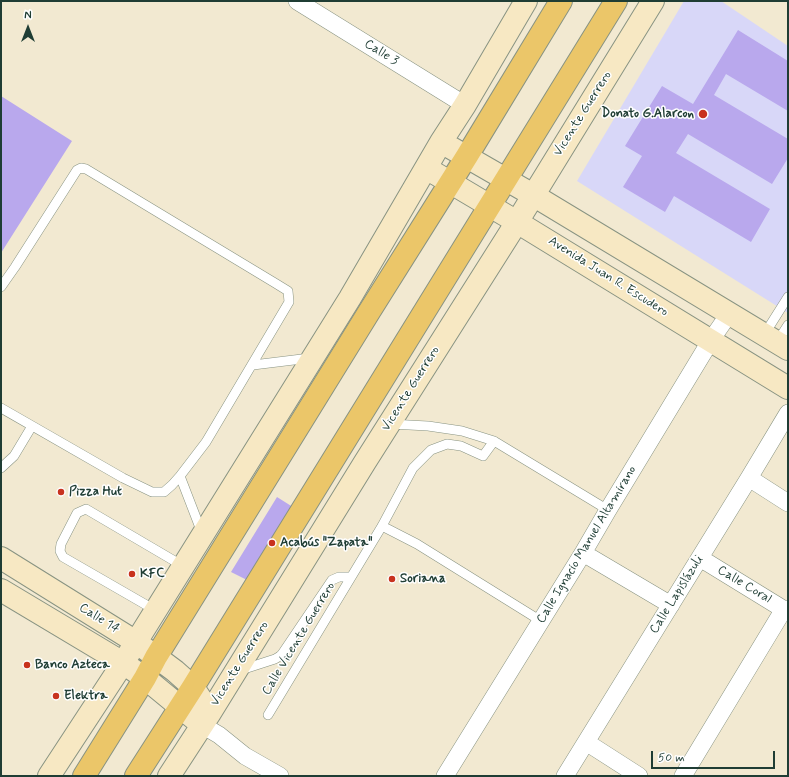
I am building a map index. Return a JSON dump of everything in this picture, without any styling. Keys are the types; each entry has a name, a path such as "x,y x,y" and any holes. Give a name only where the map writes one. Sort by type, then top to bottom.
{"main road":[{"path":"56,774 155,610 350,298 441,142 465,105 526,1"},
{"path":"84,776 561,1"},
{"path":"136,776 193,687 616,1"},
{"name":"Vicente Guerrero","path":"169,776 210,724 235,672 360,469 517,222 652,1"},
{"path":"441,142 533,195 729,314 779,338"},
{"name":"Avenida Juan R. Escudero","path":"426,168 788,388"},
{"name":"Calle 14","path":"1,558 136,642 156,657 193,687 210,724"},
{"name":"Calle 14","path":"1,590 145,678 180,707 210,724"}],"street":[{"name":"Calle 3","path":"297,1 465,105"},
{"name":"Calle Ignacio Manuel Altamirano","path":"445,776 583,553 711,340 729,314"},
{"name":"Calle Lapislázuli","path":"565,776 788,413"},
{"path":"749,478 788,503"},
{"path":"583,553 671,605"},
{"name":"Calle Coral","path":"700,558 786,611"},
{"path":"683,776 786,611"},
{"path":"210,724 245,756 280,776"},
{"path":"586,742 639,776"}],"lane":[{"path":"1,287 77,170 81,168 86,169 288,291 289,302 206,442 180,476 164,492 152,492 123,478 1,408"},
{"path":"779,338 788,297"},
{"path":"252,365 313,357"},
{"path":"389,424 428,426 462,431 494,441 608,510"},
{"path":"1,468 14,456 32,426"},
{"name":"Calle Vicente Guerrero","path":"268,716 382,526 414,468 431,450 447,444 461,446 483,456 494,441"},
{"path":"180,476 203,534"},
{"path":"155,610 63,557 60,551 61,544 77,513 86,510 183,566"},
{"path":"382,526 418,544 541,621"},
{"path":"235,672 280,656 332,580 339,577 351,577"}],"shaded area":[{"name":"Donato G.Alarcon","path":"684,1 721,1 788,46 788,313 577,181"}],"building":[{"path":"738,30 788,61 788,111 726,74 714,95 788,139 788,158 772,184 688,134 676,153 770,209 751,242 674,196 665,212 623,187 642,156 625,146 662,86 693,104"},
{"path":"1,96 72,141 1,253"},
{"path":"277,497 296,509 251,582 231,572"}],"place":[{"name":"Donato G.Alarcon","path":"703,114"},
{"name":"Pizza Hut","path":"61,492"},
{"name":"Acabús \"Zapata\"","path":"272,543"},
{"name":"KFC","path":"132,574"},
{"name":"Soriana","path":"392,579"},
{"name":"Banco Azteca","path":"27,665"},
{"name":"Elektra","path":"56,696"}]}
